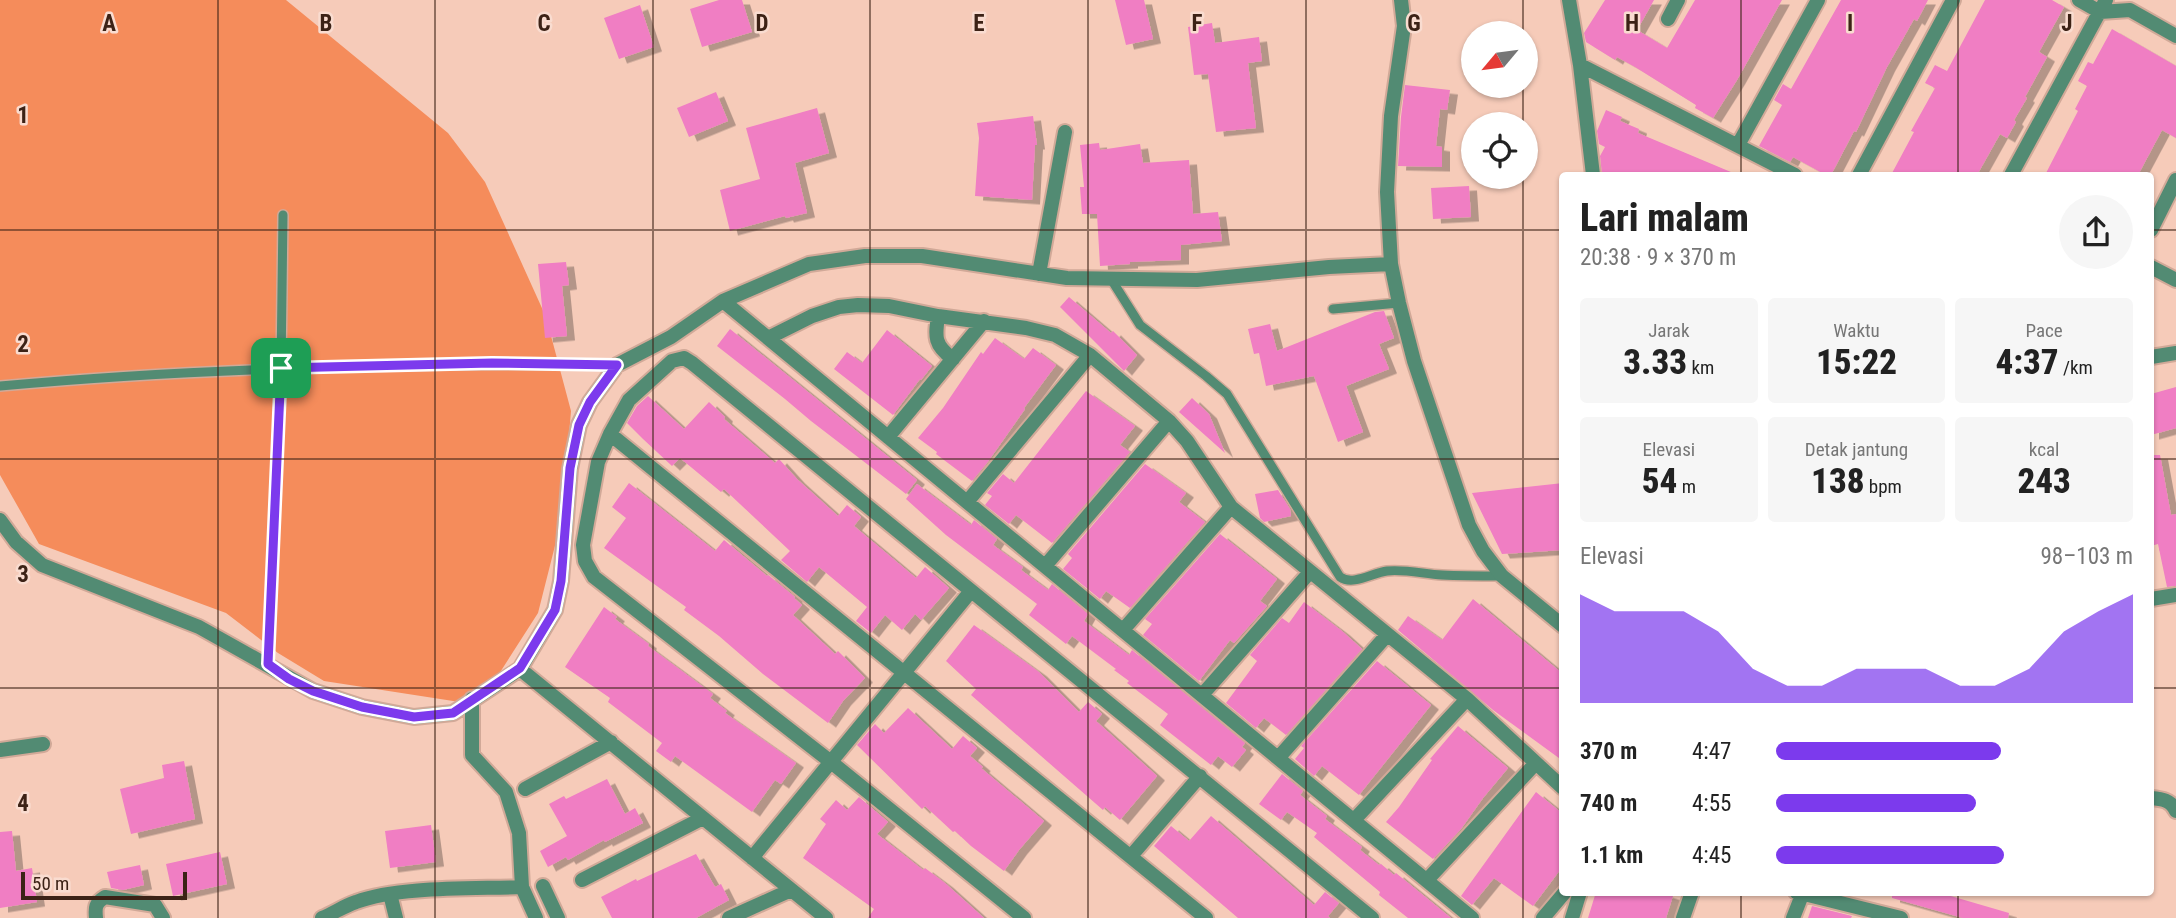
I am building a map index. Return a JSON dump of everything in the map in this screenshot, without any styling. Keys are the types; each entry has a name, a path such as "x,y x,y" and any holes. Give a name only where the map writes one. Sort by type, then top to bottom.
{"street":[{"path":"1401,0 1404,26 1391,116 1387,192 1391,264 1399,303 1414,361 1469,525 1483,551 1502,576 1559,623"},
{"path":"1569,0 1593,172"},
{"path":"1668,19 1678,0"},
{"path":"1738,145 1818,0"},
{"path":"1861,172 1953,0"},
{"path":"2079,0 2103,6 2128,5 2176,36"},
{"path":"2013,172 2103,6"},
{"path":"1580,65 1789,172"},
{"path":"1039,274 1065,132"},
{"path":"2154,224 2176,180"},
{"path":"0,520 16,542 42,565 199,627 313,691 362,707 414,717 453,713 520,668 555,610 561,581 570,468 579,425 590,402 617,365 671,337 723,302 809,264 865,256 922,257 1067,278 1111,279 1197,280 1329,267 1391,264"},
{"path":"2154,269 2176,280"},
{"path":"723,302 1472,918"},
{"path":"768,338 812,316 839,307 858,305 889,306 1055,335 1090,355 1169,421 1188,441 1231,507 1467,699 1559,785"},
{"path":"938,316 935,337 943,352 953,359"},
{"path":"888,437 984,321"},
{"path":"2154,357 2176,353"},
{"path":"967,502 1090,355"},
{"path":"1024,918 831,762 594,577 585,561 583,545 598,462 629,400 672,361 684,358 1372,918"},
{"path":"1045,566 1169,421"},
{"path":"610,434 1206,918"},
{"path":"1123,630 1231,507"},
{"path":"1202,695 1310,572"},
{"path":"752,858 971,591"},
{"path":"2154,599 2176,595"},
{"path":"1279,757 1387,635"},
{"path":"520,668 826,918"},
{"path":"472,699 472,755 506,792 519,833 522,887 536,918"},
{"path":"1354,820 1467,699"},
{"path":"525,789 611,742"},
{"path":"0,750 43,744"},
{"path":"1427,880 1535,764"},
{"path":"1131,856 1200,776"},
{"path":"2154,798 2163,799 2176,811"},
{"path":"582,880 703,818"},
{"path":"543,886 558,918"},
{"path":"322,918 356,902 390,894 522,887"},
{"path":"729,918 791,890"},
{"path":"390,894 396,918"},
{"path":"1543,918 1562,896"},
{"path":"1572,918 1579,896"},
{"path":"1683,918 1691,896"},
{"path":"1793,918 1798,896"},
{"path":"1807,896 1898,918"},
{"path":"96,918 98,901 105,897 155,905 163,918"}],"lane":[{"path":"268,664 281,368 283,215"},
{"path":"1111,279 1140,325 1227,394 1345,581 1390,571 1502,576"},
{"path":"1333,309 1399,303"},
{"path":"0,386 94,377 281,368 492,363 617,365"}],"shaded area":[{"path":"0,0 286,0 448,133 485,182 546,317 571,411 562,518 538,613 479,705 324,681 278,653 226,613 39,544 0,475"}],"building":[{"path":"719,0 742,0 752,32 702,47 690,9"},
{"path":"1115,0 1144,0 1153,39 1126,45"},
{"path":"1605,0 1654,0 1637,30 1667,48 1695,0 1782,0 1713,118 1635,67 1617,57 1615,60 1586,42 1584,33"},
{"path":"1841,0 1928,0 1887,67 1856,132 1854,131 1833,172 1820,172 1793,157 1790,162 1759,146 1782,105 1774,100 1783,84 1791,89"},
{"path":"1985,0 2052,0 2064,7 2039,52 2047,57 2014,120 2016,122 2007,138 2000,134 1979,172 1893,172 1935,88 1925,83 1935,65 1947,71"},
{"path":"640,5 654,47 619,59 604,18"},
{"path":"1212,23 1215,43 1259,37 1262,61 1248,63 1256,128 1216,132 1208,74 1194,75 1188,27"},
{"path":"2112,29 2176,66 2176,138 2162,130 2140,172 2047,172 2078,111 2075,109 2087,86 2078,81 2088,62 2093,64"},
{"path":"1405,85 1450,90 1447,110 1440,109 1436,146 1442,147 1442,167 1398,166"},
{"path":"716,92 728,121 689,137 677,108"},
{"path":"817,108 829,153 795,163 807,213 730,231 720,190 760,179 746,128"},
{"path":"1606,110 1622,117 1620,121 1639,129 1638,133 1731,172 1602,172 1600,156 1605,147 1599,144 1597,131"},
{"path":"1033,116 1037,145 1032,200 975,196 979,138 977,123"},
{"path":"1099,143 1100,150 1140,144 1143,163 1189,160 1193,214 1218,212 1222,241 1181,245 1181,260 1100,266 1097,214 1082,214 1080,187 1084,187 1080,145"},
{"path":"1461,186 1461,189 1469,189 1471,217 1433,219 1431,188"},
{"path":"566,262 569,285 562,286 567,336 545,338 538,264"},
{"path":"1069,297 1111,333 1113,331 1137,355 1124,371 1060,307"},
{"path":"1384,311 1394,338 1379,344 1389,369 1346,386 1363,432 1338,442 1314,376 1266,386 1259,353 1254,354 1248,329 1270,324 1277,351 1375,312"},
{"path":"730,329 917,480 906,494 717,346"},
{"path":"887,330 932,366 893,415 834,369 847,352 862,363"},
{"path":"995,338 1024,359 1033,348 1056,365 972,481 918,438 943,408 981,352 983,354"},
{"path":"2176,387 2176,428 2154,434 2154,393"},
{"path":"1086,391 1135,426 1120,445 1130,452 1052,543 1016,515 1009,524 985,505 992,496 987,493 1003,474 1014,483"},
{"path":"648,396 684,429 709,402 724,419 775,463 779,459 838,516 847,505 861,517 854,526 916,578 925,567 949,588 921,620 915,614 902,630 885,615 871,633 856,621 867,607 819,567 807,582 781,560 790,551 724,489 721,492 680,458 672,466 627,423 637,406"},
{"path":"1192,398 1209,414 1225,453 1179,412"},
{"path":"2154,455 2160,455 2171,515 2176,514 2176,586 2167,587 2158,544 2154,545"},
{"path":"1145,464 1186,493 1179,502 1205,522 1130,608 1106,591 1100,599 1063,569 1072,558 1068,554"},
{"path":"629,483 715,551 724,540 795,597 802,605 793,615 835,654 838,651 865,678 843,701 828,723 684,610 686,607 604,548 626,518 612,507"},
{"path":"1559,483 1559,550 1502,554 1472,493"},
{"path":"917,484 971,525 974,520 997,539 993,545 1023,567 1021,570 1048,590 1052,584 1088,614 1084,621 1129,655 1132,650 1245,743 1242,747 1246,750 1232,767 1218,756 1211,765 1160,725 1168,714 1127,683 1129,681 1114,670 1116,669 1072,636 1066,644 1029,615 1037,604 946,535 906,499"},
{"path":"1278,490 1290,509 1291,516 1264,522 1260,518 1255,494"},
{"path":"1220,534 1277,579 1260,601 1267,606 1234,643 1230,640 1199,681 1143,635 1152,624 1145,619"},
{"path":"1473,599 1559,671 1559,758 1493,710 1398,630 1408,616 1442,640"},
{"path":"1304,602 1362,649 1286,735 1264,718 1256,728 1226,703 1257,661 1250,655 1282,618 1289,623"},
{"path":"604,607 617,617 615,619 649,644 648,646 713,694 710,698 727,711 725,713 796,763 781,784 775,780 752,812 675,756 671,762 656,751 662,743 608,702 610,698 565,667"},
{"path":"974,625 1039,672 1079,712 1088,702 1102,714 1096,721 1157,776 1120,820 1105,807 1103,810 971,695 976,689 946,661"},
{"path":"1377,661 1431,705 1359,795 1322,766 1314,776 1295,759 1304,748 1301,746"},
{"path":"908,708 952,749 963,736 977,748 970,756 983,767 981,768 1044,821 1004,871 953,832 925,806 922,809 857,745 875,724 884,733"},
{"path":"1458,726 1508,768 1461,829 1433,859 1386,822 1432,760 1430,759"},
{"path":"184,761 195,819 131,834 120,789 164,778 162,765"},
{"path":"1282,774 1303,791 1300,795 1327,816 1325,819 1362,847 1360,850 1394,875 1396,873 1451,918 1408,918 1314,837 1317,833 1287,812 1281,820 1259,804"},
{"path":"607,779 625,814 635,808 643,823 548,867 540,851 567,836 549,804 564,796 566,799"},
{"path":"1536,792 1559,811 1559,871 1533,906 1494,878 1472,905 1461,896"},
{"path":"859,797 888,822 877,834 923,870 925,868 945,883 984,918 868,918 874,909 803,858 826,824 820,819 836,800 847,810"},
{"path":"1211,816 1314,905 1325,892 1339,903 1328,916 1330,918 1238,918 1154,846 1171,826 1189,841"},
{"path":"431,825 436,862 390,868 385,831"},
{"path":"12,831 16,871 32,868 37,902 0,908 0,832"},
{"path":"220,852 227,884 173,896 166,864"},
{"path":"696,854 715,887 721,884 729,900 696,918 612,918 601,897"},
{"path":"140,865 144,885 123,890 111,888 107,872"},
{"path":"1595,896 1673,896 1666,918 1588,918"},
{"path":"1951,896 2009,913 2008,918 1963,918 1892,898"},
{"path":"1812,906 1852,916 1808,918"}],"route":[{"path":"492,363 617,365 590,402 579,425 570,468 561,581 555,610 520,668 453,713 414,717 362,707 313,691 268,664 281,368 492,363"}]}
